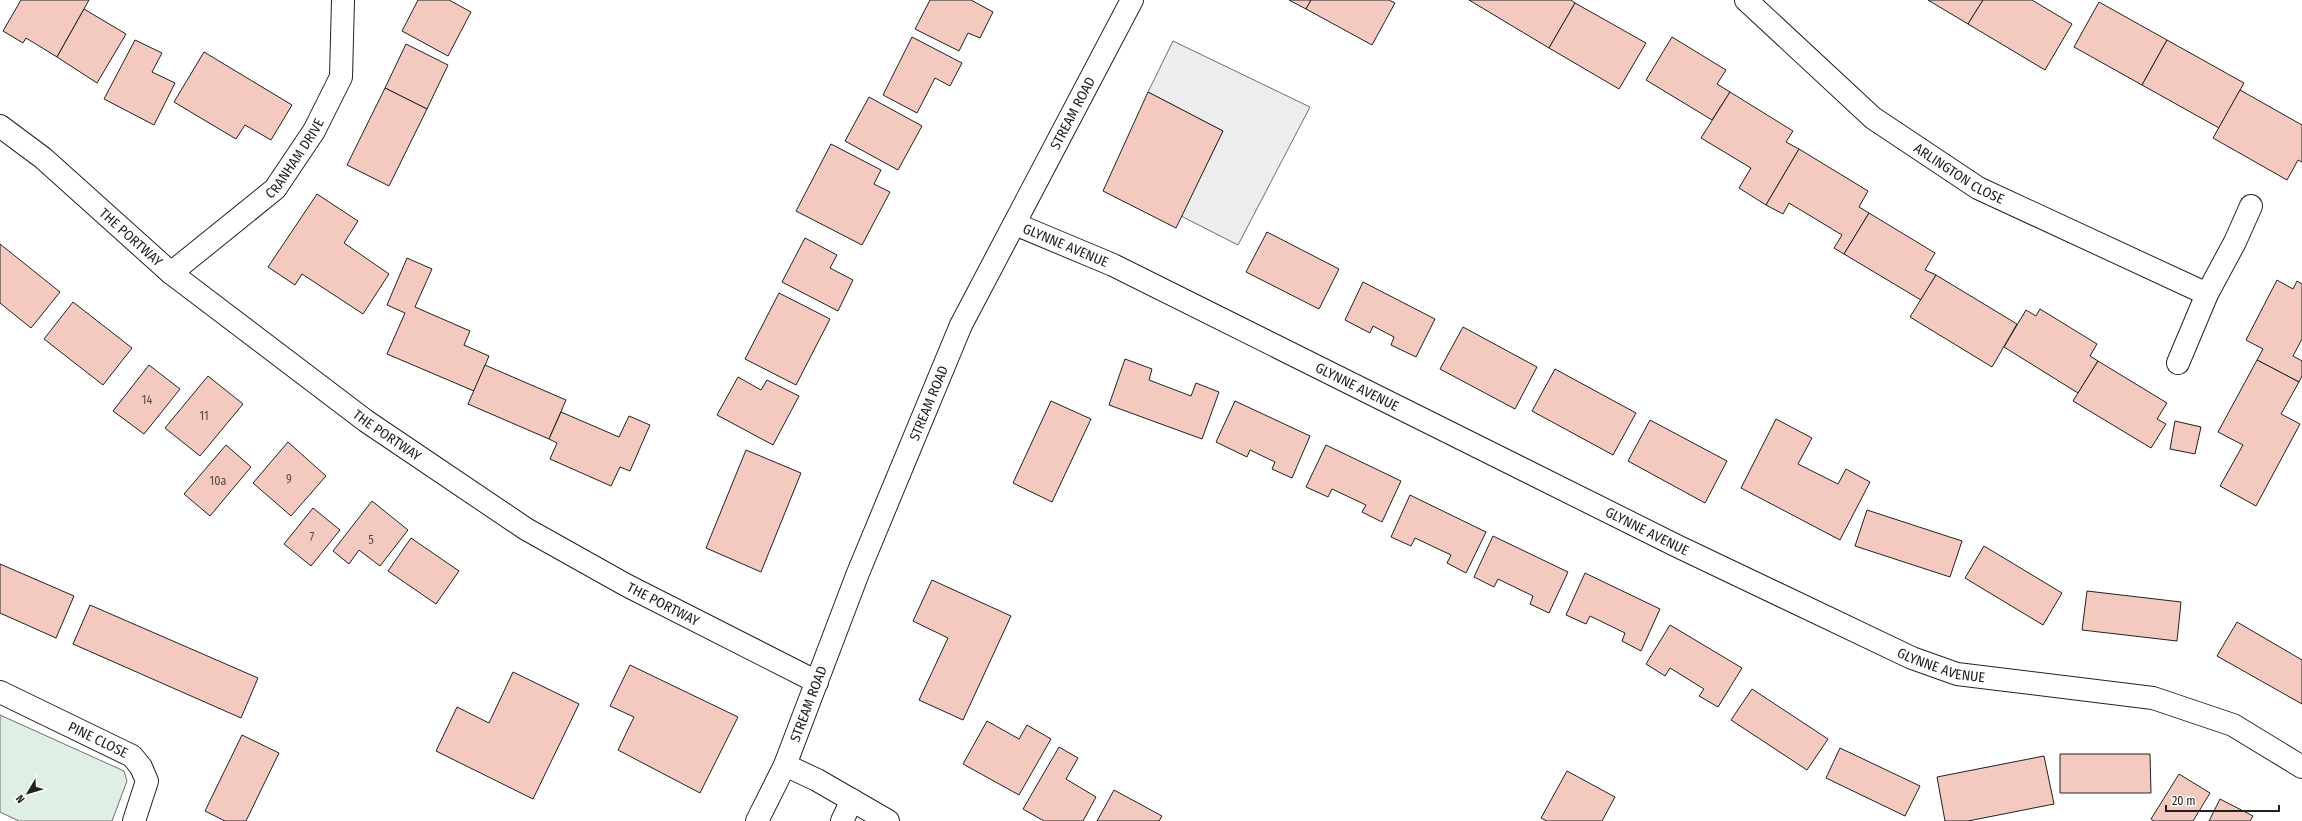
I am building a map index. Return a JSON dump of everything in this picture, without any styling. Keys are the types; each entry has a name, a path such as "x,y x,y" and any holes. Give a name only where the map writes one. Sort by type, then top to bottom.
{"main road":[{"name":"CRANHAM DRIVE","path":"171,273 274,189 314,131 341,77 343,0"},
{"name":"STREAM ROAD","path":"757,821 784,764 858,573 961,325 1132,0"},
{"name":"ARLINGTON CLOSE","path":"1746,0 1766,7 1873,118 1978,188 2206,294"},
{"name":"THE PORTWAY","path":"0,126 43,158 171,273 366,420 526,529 626,585 817,682"},
{"path":"2178,363 2206,294 2235,242 2251,206"},
{"name":"GLYNNE AVENUE","path":"1015,224 1113,265 1677,546 1912,658 1957,674 2153,698 2233,725 2302,767"},
{"name":"PINE CLOSE","path":"0,692 132,756 141,767 147,781 134,821"},
{"path":"784,764 817,780 888,821"},
{"path":"842,821 852,800"}],"green space":[{"path":"0,715 124,771 127,781 112,821 19,821 0,812"}],"shaded area":[{"path":"1173,41 1310,107 1238,245 1181,216 1223,131 1148,92"}],"building":[{"path":"21,0 89,0 57,57 26,38 23,43 3,31"},
{"path":"418,0 449,0 471,12 448,56 402,31"},
{"path":"930,0 971,0 993,12 980,38 968,33 959,51 915,29"},
{"path":"1289,0 1311,0 1306,9"},
{"path":"1311,0 1389,0 1395,3 1372,45 1306,9"},
{"path":"1469,0 1571,0 1575,3 1549,48"},
{"path":"1928,0 1983,0 1968,24"},
{"path":"1983,0 2032,0 2072,24 2045,70 1968,24"},
{"path":"2099,2 2167,40 2142,85 2074,47"},
{"path":"1575,3 1646,43 1619,89 1549,48"},
{"path":"84,9 126,34 97,83 57,57"},
{"path":"912,37 962,63 950,86 935,78 917,113 883,95"},
{"path":"1672,37 1726,70 1717,84 1730,92 1712,120 1646,80"},
{"path":"135,40 162,53 152,72 175,83 154,125 104,99"},
{"path":"2167,40 2244,83 2219,128 2142,85"},
{"path":"406,44 448,65 427,109 385,88"},
{"path":"204,52 292,105 271,140 245,125 236,139 174,102"},
{"path":"385,88 427,109 389,186 347,165"},
{"path":"2240,90 2302,125 2302,162 2298,160 2287,180 2213,138"},
{"path":"1148,92 1223,131 1176,228 1103,191"},
{"path":"1730,92 1793,131 1786,142 1799,149 1766,205 1739,188 1751,168 1701,138"},
{"path":"869,97 922,126 898,170 845,141"},
{"path":"831,144 881,170 874,184 890,192 862,245 796,211"},
{"path":"1799,149 1868,191 1859,207 1869,213 1844,254 1834,248 1842,235 1789,203 1783,214 1766,205"},
{"path":"317,194 358,221 344,243 389,274 363,314 302,274 295,285 268,267"},
{"path":"1869,213 1935,253 1925,270 1936,275 1921,300 1844,254"},
{"path":"1267,232 1339,269 1319,309 1246,272"},
{"path":"805,238 837,255 830,268 853,280 838,311 782,282"},
{"path":"0,244 60,292 31,328 0,303"},
{"path":"407,258 432,269 415,307 470,331 464,345 489,356 474,391 387,354 405,313 387,305"},
{"path":"1936,275 2017,324 1992,367 1910,317"},
{"path":"2277,280 2293,289 2297,281 2302,284 2302,339 2293,356 2302,361 2302,376 2299,382 2257,360 2263,349 2246,340"},
{"path":"1363,282 1435,319 1416,357 1391,345 1394,337 1373,326 1370,333 1345,320"},
{"path":"779,293 830,319 796,385 745,359"},
{"path":"73,302 132,348 103,385 44,339"},
{"path":"2040,309 2097,344 2090,356 2098,361 2078,393 2004,347 2026,310 2036,316"},
{"path":"1463,327 1537,367 1515,409 1440,369"},
{"path":"1125,359 1152,369 1149,380 1191,396 1196,383 1219,392 1202,439 1109,405"},
{"path":"2257,360 2299,382 2281,414 2300,424 2256,506 2220,486 2243,445 2218,432"},
{"path":"2098,361 2167,403 2157,419 2166,424 2151,448 2073,401"},
{"path":"149,365 180,389 144,434 113,411"},
{"path":"485,365 566,400 549,439 468,404"},
{"path":"1555,369 1636,413 1613,455 1532,411"},
{"path":"208,376 243,404 200,456 165,428"},
{"path":"738,377 761,390 767,380 799,396 773,445 717,415"},
{"path":"1051,401 1091,419 1052,502 1013,483"},
{"path":"1235,401 1310,436 1292,478 1272,469 1275,462 1250,450 1247,457 1216,442"},
{"path":"561,412 619,437 629,416 650,425 630,471 620,467 611,486 550,459 557,443 549,439"},
{"path":"1776,419 1812,438 1798,464 1838,484 1846,469 1870,482 1840,540 1741,488"},
{"path":"1650,420 1727,461 1705,503 1628,461"},
{"path":"2175,421 2201,427 2195,454 2170,449"},
{"path":"288,442 326,476 291,516 253,483"},
{"path":"226,445 251,467 210,516 184,494"},
{"path":"1326,445 1401,481 1382,522 1362,512 1366,505 1332,489 1328,497 1306,487"},
{"path":"746,450 801,473 761,572 706,548"},
{"path":"1410,495 1486,532 1466,573 1447,563 1451,555 1415,538 1411,546 1391,537"},
{"path":"372,501 408,530 380,566 359,550 349,564 333,551"},
{"path":"313,508 340,530 311,566 284,544"},
{"path":"1867,510 1962,541 1950,577 1855,546"},
{"path":"1493,536 1568,572 1549,613 1530,604 1533,596 1498,579 1494,587 1474,577"},
{"path":"411,538 459,571 436,604 388,571"},
{"path":"1984,546 2062,593 2043,625 1965,578"},
{"path":"0,564 74,596 56,638 0,613"},
{"path":"1585,573 1660,609 1641,651 1622,641 1625,633 1590,616 1586,624 1566,615"},
{"path":"932,580 1011,616 963,720 919,700 948,638 913,621"},
{"path":"2087,591 2181,602 2177,641 2082,630"},
{"path":"90,605 258,678 241,718 73,644"},
{"path":"2237,622 2302,660 2302,704 2217,656"},
{"path":"1670,625 1742,668 1718,707 1699,696 1704,689 1670,668 1665,676 1646,664"},
{"path":"630,665 738,717 700,793 618,750 634,717 610,706"},
{"path":"513,672 579,704 533,799 436,751 457,707 489,723"},
{"path":"1752,689 1828,739 1807,770 1731,720"},
{"path":"987,721 1019,739 1027,725 1051,739 1019,795 963,764"},
{"path":"242,735 279,753 246,821 225,821 205,811"},
{"path":"1059,747 1078,758 1066,779 1096,797 1083,821 1044,821 1023,809"},
{"path":"1840,748 1920,786 1905,816 1826,778"},
{"path":"2060,754 2150,754 2151,793 2060,793"},
{"path":"2044,756 2054,804 1968,821 1945,821 1937,777"},
{"path":"1567,771 1615,797 1602,821 1547,821 1541,818"},
{"path":"2179,774 2210,793 2193,821 2154,821 2151,819"},
{"path":"1114,790 1162,816 1159,821 1097,821"},
{"path":"2220,799 2253,816 2250,821 2209,821"}]}
